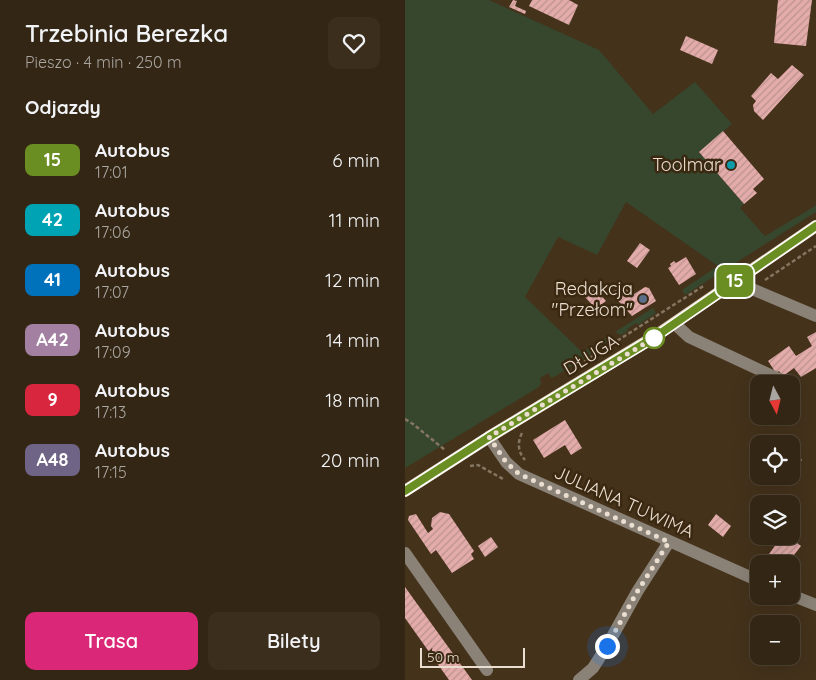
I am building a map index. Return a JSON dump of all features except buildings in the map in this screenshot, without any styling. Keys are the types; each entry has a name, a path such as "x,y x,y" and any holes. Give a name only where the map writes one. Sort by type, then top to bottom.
{"main road":[{"name":"DŁUGA","path":"405,491 489,437 675,324 816,226"}],"street":[{"path":"742,277 752,289 816,316"},
{"path":"675,324 689,337 769,375"},
{"name":"JULIANA TUWIMA","path":"489,437 506,462 519,474 750,577"},
{"path":"579,680 593,668 603,653 637,592 669,542"},
{"path":"405,554 487,670"},
{"path":"800,599 816,605"}],"path":[{"path":"752,289 816,246"},
{"path":"567,372 709,282"},
{"path":"405,419 446,450"},
{"path":"529,428 521,434 519,442 520,454 529,464"},
{"path":"465,469 478,465 506,480"}],"green space":[{"path":"405,0 489,0 599,50 653,114 695,82 732,124 699,152 744,204 740,208 765,236 815,206 816,212 685,295 682,290 718,266 626,202 597,255 558,237 525,297 582,352 607,337 608,344 554,377 551,378 549,373 540,378 541,383 539,387 405,468"},
{"path":"653,308 656,313 638,325 636,323 621,335 615,332"}],"bus line":[{"name":"15","path":"405,491 489,437 655,337 816,226"}],"place":[{"name":"Toolmar","path":"731,165"},
{"name":"Redakcja \"Przełom\"","path":"643,299"}],"route":[{"path":"607,646 637,592 669,542 519,474 501,456 489,437 654,338"}]}
